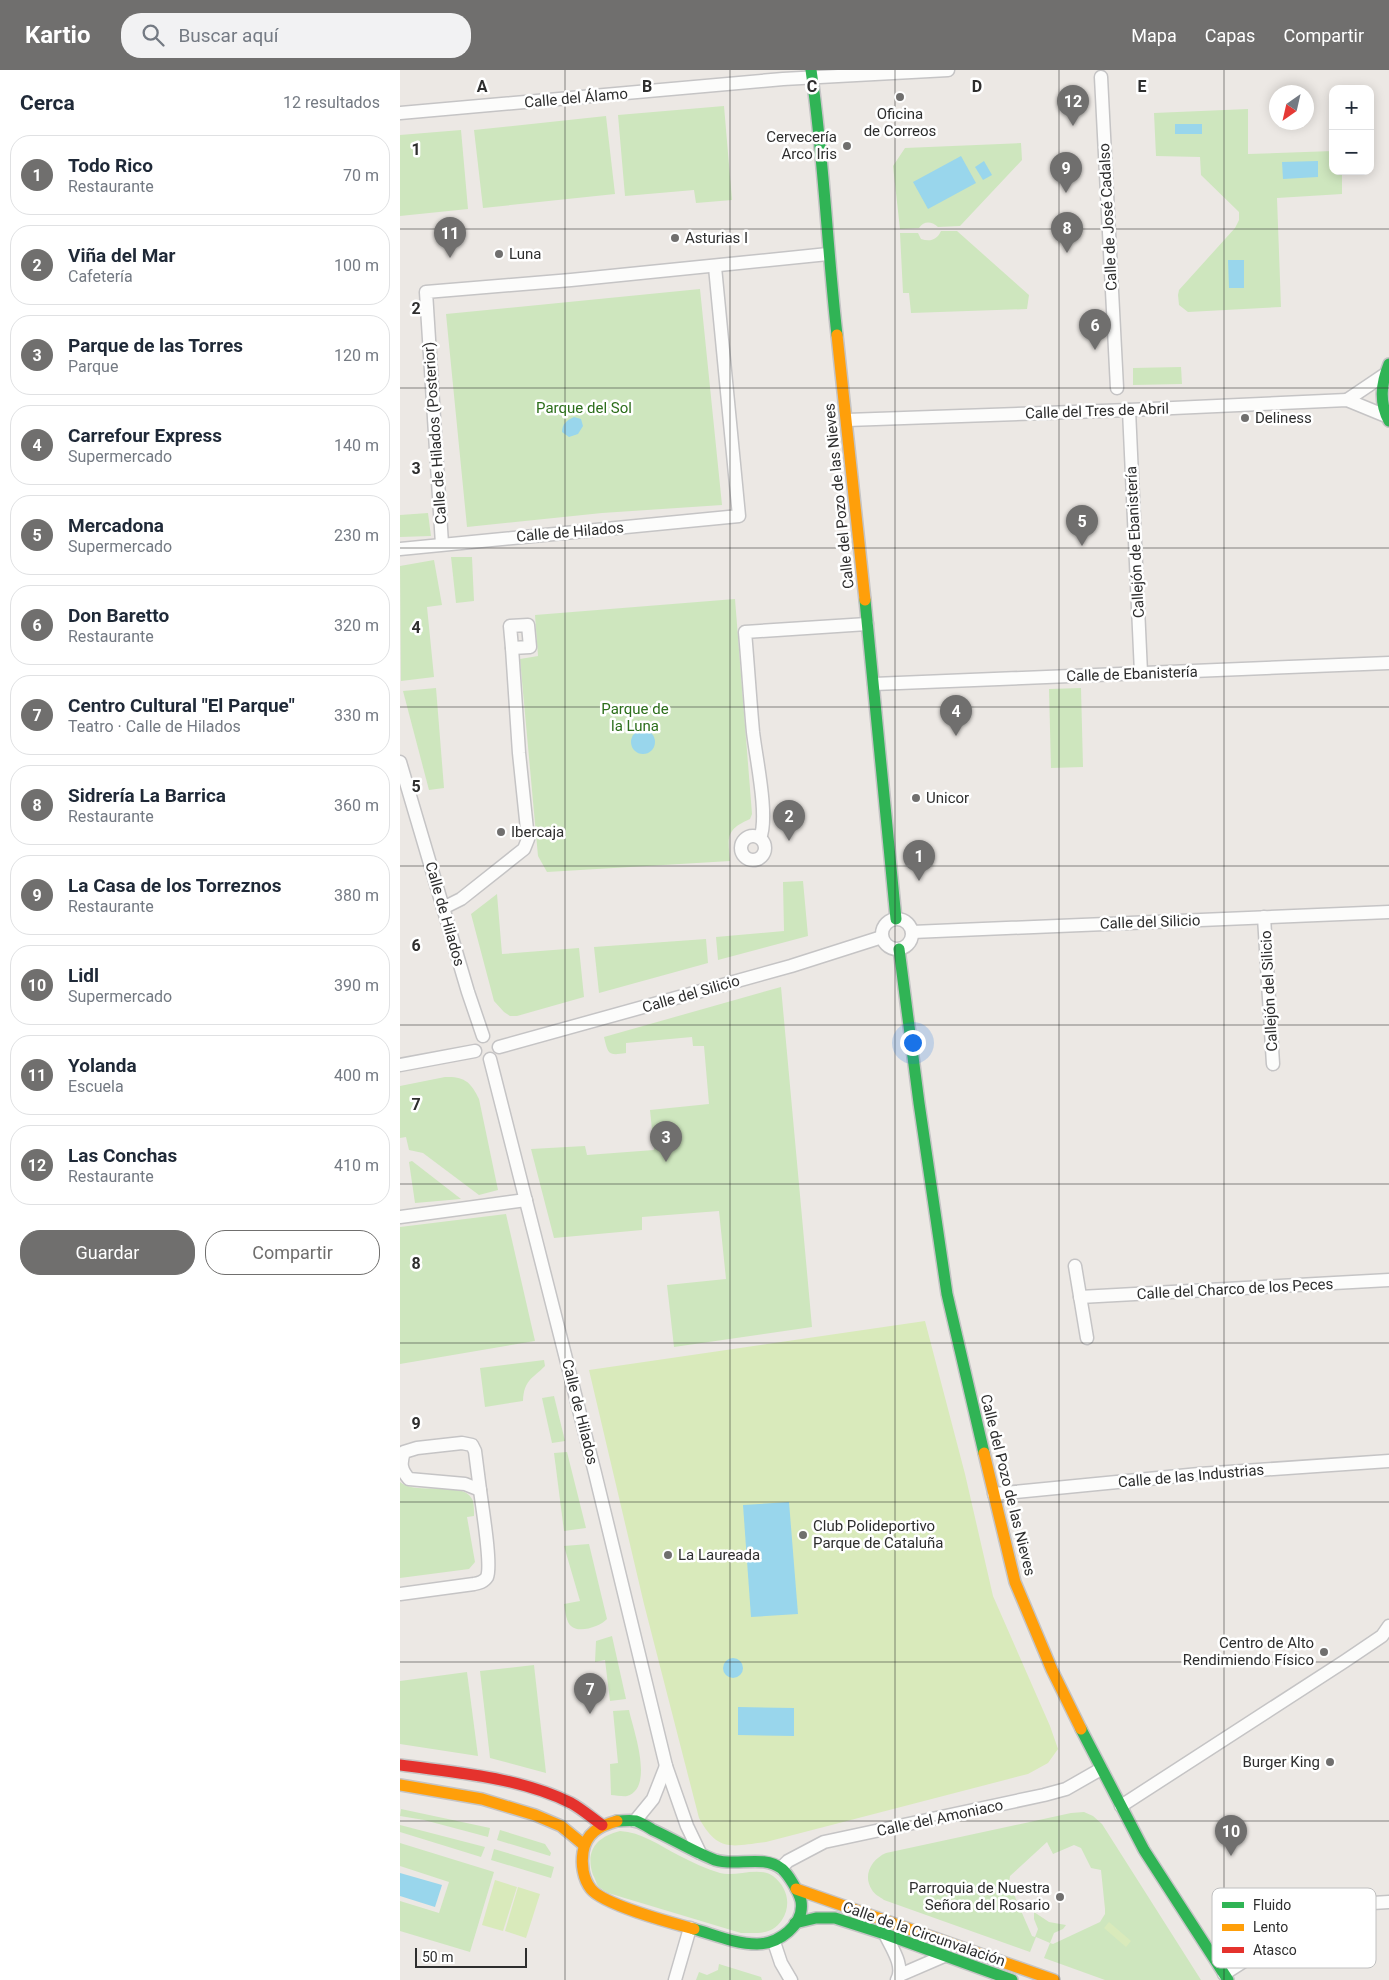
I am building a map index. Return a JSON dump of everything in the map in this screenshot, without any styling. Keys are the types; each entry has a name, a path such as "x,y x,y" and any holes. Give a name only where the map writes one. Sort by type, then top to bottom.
{"street":[{"name":"Calle del Álamo","path":"400,113 812,73 948,70"},
{"name":"Calle del Pozo de las Nieves","path":"812,73 828,254 874,684 896,919"},
{"name":"Calle de José Cadalso","path":"1100,77 1118,388"},
{"path":"715,266 828,254"},
{"name":"Calle de Hilados (Posterior)","path":"442,544 426,292 715,266"},
{"name":"Calle de Hilados","path":"400,549 739,516 715,266"},
{"path":"1347,400 1386,370"},
{"path":"1386,370 1381,391 1388,418"},
{"name":"Calle del Tres de Abril","path":"847,420 1347,400 1388,418"},
{"name":"Callejón de Ebanistería","path":"1129,410 1141,673"},
{"path":"760,838 763,830 761,797 753,732 745,632 867,624"},
{"path":"443,908 461,899 524,848 528,839 519,753 512,648"},
{"name":"Calle de Ebanistería","path":"874,684 1389,663"},
{"name":"Calle de Hilados","path":"400,762 483,1036"},
{"name":"Calle del Silicio","path":"912,932 1389,912"},
{"name":"Callejón del Silicio","path":"1264,917 1273,1064"},
{"path":"896,919 904,920 912,932 907,945 899,949 892,948 886,944 882,937 883,929 889,921 896,919"},
{"name":"Calle del Silicio","path":"499,1047 791,966 882,937"},
{"name":"Calle del Pozo de las Nieves","path":"899,949 947,1294 1015,1582 1052,1670 1101,1770 1144,1850 1212,1955"},
{"path":"483,1036 490,1036 497,1040 499,1047 495,1057 490,1060 484,1060 478,1056 475,1044 483,1036"},
{"path":"400,1065 476,1051"},
{"name":"Calle de Hilados","path":"490,1060 666,1766 687,1826 700,1853"},
{"path":"400,1217 526,1200"},
{"path":"1075,1266 1087,1338"},
{"name":"Calle del Charco de los Peces","path":"1080,1297 1389,1280"},
{"path":"400,1594 482,1582 486,1577 488,1564 480,1490 475,1451 472,1445 462,1442 416,1448 404,1452 401,1460 402,1470 409,1479 465,1484 480,1490"},
{"name":"Calle de las Industrias","path":"994,1494 1199,1474 1389,1460"},
{"path":"1121,1806 1138,1797 1387,1633"},
{"path":"400,1765 486,1776 572,1804 602,1825"},
{"path":"635,1822 653,1799 666,1766"},
{"name":"Calle del Amoniaco","path":"781,1868 788,1861 824,1842 1044,1795 1066,1788 1101,1770"},
{"path":"400,1785 482,1799 536,1815 561,1826 584,1845"},
{"path":"617,1821 635,1822 655,1829 716,1860 736,1864 759,1861 772,1863 781,1868 789,1876 801,1901 800,1913 795,1923 783,1937 774,1942 758,1944 740,1942 604,1900 591,1889 585,1877 581,1862 584,1845 592,1833 602,1825 617,1821"},
{"name":"Calle de la Circunvalación","path":"796,1889 1054,1980"},
{"path":"1376,1903 1389,1902"},
{"name":"Calle de la Circunvalación","path":"795,1923 816,1918 835,1918 1012,1980"},
{"path":"675,1980 690,1928"},
{"path":"885,1934 899,1964 898,1978 944,1956"},
{"path":"774,1942 781,1963 791,1980"},
{"path":"1226,1977 1239,1968"}],"green space":[{"path":"724,106 732,200 696,203 694,190 625,196 618,115"},
{"path":"1248,109 1248,154 1329,151 1329,175 1342,175 1342,194 1277,198 1281,307 1188,312 1179,305 1179,290 1235,228 1239,220 1239,212 1201,175 1200,157 1156,156 1154,113"},
{"path":"606,116 615,194 483,208 474,130"},
{"path":"461,130 468,209 400,216 400,135"},
{"path":"1021,143 1022,160 960,226 938,227 928,223 923,224 919,228 900,229 893,166 905,148"},
{"path":"941,231 957,231 1029,295 1027,309 911,313 909,293 903,293 900,233 918,233 921,239 930,240 935,238"},
{"name":"Parque del Sol","path":"700,289 722,505 602,513 467,527 446,314"},
{"path":"1181,367 1182,384 1133,385 1133,368"},
{"path":"428,513 431,536 400,537 400,515"},
{"path":"451,557 472,557 474,601 456,603"},
{"path":"434,560 442,605 427,607 434,677 401,681 400,566"},
{"name":"Parque de la Luna","path":"735,599 752,814 750,819 736,827 730,835 730,861 547,872 538,856 520,659 538,656 535,615"},
{"path":"436,688 444,788 429,790 403,691"},
{"path":"1081,688 1083,767 1051,768 1049,689"},
{"path":"803,881 808,936 718,960 716,937 784,931 783,882"},
{"path":"497,894 502,954 579,948 584,997 517,1016 510,1016 494,1001 471,914"},
{"path":"706,939 708,963 599,993 594,947"},
{"path":"781,987 812,1327 674,1347 667,1285 726,1279 719,1211 642,1217 642,1230 554,1238 531,1149 585,1146 587,1155 654,1150 650,1110 709,1104 704,1046 693,1046 692,1037 626,1043 626,1053 612,1054 608,1050 604,1037"},
{"path":"445,1077 466,1081 473,1088 479,1099 498,1190 479,1195 423,1153 409,1150 406,1137 400,1138 400,1086"},
{"path":"412,1161 461,1199 415,1203 409,1162"},
{"path":"506,1214 535,1341 400,1364 400,1227"},
{"name":"Club Polideportivo Parque de Cataluña","path":"925,1321 965,1474 993,1596 1050,1726 1058,1749 1048,1763 1028,1774 766,1842 727,1845 713,1837 699,1818 644,1604 589,1370"},
{"path":"544,1360 545,1366 527,1384 523,1401 485,1407 480,1368"},
{"path":"554,1396 565,1441 552,1443 542,1398"},
{"path":"567,1452 586,1528 564,1531 554,1453"},
{"path":"400,1482 418,1488 460,1490 468,1494 474,1504 474,1516 467,1517 475,1562 469,1569 400,1578"},
{"path":"589,1544 607,1619 595,1626 579,1629 569,1624 565,1613 564,1604 580,1601 564,1546"},
{"path":"612,1636 626,1699 610,1701 605,1660 595,1662 596,1641"},
{"path":"534,1665 546,1773 490,1758 480,1671"},
{"path":"467,1672 478,1756 400,1744 400,1681"},
{"path":"629,1710 638,1743 641,1770 640,1782 635,1791 627,1796 611,1795 610,1764 618,1763 613,1711"},
{"path":"401,1809 490,1828 488,1837 424,1820 400,1816"},
{"path":"1084,1812 1093,1816 1102,1824 1201,1980 1105,1980 1044,1958 1050,1943 1036,1937 1030,1952 884,1900 874,1893 869,1884 868,1873 870,1868 877,1859 886,1853 1071,1813","holes":["1047,1842 1053,1854 1074,1845 1081,1848 1091,1868 1101,1870 1105,1909 1105,1914 1100,1922 1053,1944 1050,1943 1054,1933 1063,1929 1066,1925 1049,1922 1034,1912 1034,1919 1038,1929 1035,1937 1032,1936 1009,1883 1010,1876"]},
{"path":"400,1825 485,1847 481,1857 400,1832"},
{"path":"500,1830 545,1844 551,1853 550,1856 497,1840"},
{"path":"620,1831 643,1836 694,1863 720,1873 761,1872 773,1876 785,1891 787,1908 782,1920 769,1931 741,1933 608,1893 598,1886 593,1875 590,1859 594,1846 599,1841"},
{"path":"400,1843 494,1872 470,1952 400,1931 400,1901 439,1913 449,1882 400,1866"},
{"path":"494,1849 554,1867 551,1878 491,1860"},
{"path":"495,1880 517,1887 503,1931 482,1925"},
{"path":"518,1887 540,1894 526,1938 505,1931"},
{"path":"1109,1922 1131,1941 1126,1947 1104,1928"},
{"path":"719,1964 761,1977 762,1980 696,1980 699,1972 707,1975 718,1970"}],"water":[{"path":"1175,124 1202,124 1202,134 1175,134"},
{"path":"961,156 976,183 928,209 913,182"},
{"path":"984,161 992,175 983,180 975,167"},
{"path":"1318,161 1318,177 1283,179 1282,162"},
{"path":"1228,260 1244,260 1244,288 1229,288"},
{"path":"574,417 581,419 583,426 578,434 569,437 562,432 562,429 569,419"},
{"path":"643,730 652,733 655,742 652,751 643,754 634,751 631,742 634,733"},
{"path":"789,1502 798,1614 751,1617 743,1505"},
{"path":"733,1658 740,1661 743,1668 740,1675 733,1678 726,1675 723,1668 726,1661"},
{"path":"738,1707 794,1708 794,1736 738,1735"},
{"path":"400,1873 442,1885 435,1907 400,1896"}],"traffic: fast":[{"path":"811,70 819,136 837,335"},
{"path":"1389,364 1382,393 1382,400 1389,421"},
{"path":"865,600 896,919"},
{"path":"899,949 947,1294 984,1453"},
{"path":"1081,1729 1144,1850 1212,1955"},
{"path":"617,1821 636,1821 715,1860 723,1862 758,1861 775,1865 787,1875 800,1897 801,1910 799,1918 788,1932 773,1941 757,1944 741,1942 694,1929"},
{"path":"795,1923 816,1918 835,1918 1012,1980"},
{"path":"1220,1968 1228,1980"}],"traffic: slow":[{"path":"837,335 865,600"},
{"path":"984,1453 1015,1582 1052,1670 1081,1729"},
{"path":"400,1785 482,1799 535,1815 561,1826 584,1845"},
{"path":"617,1821 594,1831 585,1845 582,1857 583,1871 591,1889 598,1895 624,1907 694,1929"},
{"path":"796,1889 1054,1980"}],"traffic: jam":[{"path":"400,1765 487,1777 530,1787 571,1803 602,1825"}],"place":[{"name":"Oficina de Correos","path":"900,97"},
{"name":"Las Conchas","path":"1073,126"},
{"name":"Cervecería Arco Iris","path":"847,146"},
{"name":"La Casa de los Torreznos","path":"1066,193"},
{"name":"Asturias I","path":"675,238"},
{"name":"Sidrería La Barrica","path":"1067,253"},
{"name":"Luna","path":"499,254"},
{"name":"Yolanda","path":"450,258"},
{"name":"Don Baretto","path":"1095,350"},
{"name":"Deliness","path":"1245,418"},
{"name":"Mercadona","path":"1082,546"},
{"name":"Carrefour Express","path":"956,736"},
{"name":"Unicor","path":"916,798"},
{"name":"Ibercaja","path":"501,832"},
{"name":"Viña del Mar","path":"789,841"},
{"name":"Todo Rico","path":"919,881"},
{"name":"Parque de las Torres","path":"666,1162"},
{"name":"Club Polideportivo Parque de Cataluña","path":"803,1535"},
{"name":"La Laureada","path":"668,1555"},
{"name":"Centro de Alto Rendimiendo Físico","path":"1324,1652"},
{"name":"Centro Cultural \"El Parque\"","path":"590,1714"},
{"name":"Burger King","path":"1330,1762"},
{"name":"Lidl","path":"1231,1856"},
{"name":"Parroquia de Nuestra Señora del Rosario","path":"1060,1897"}]}
